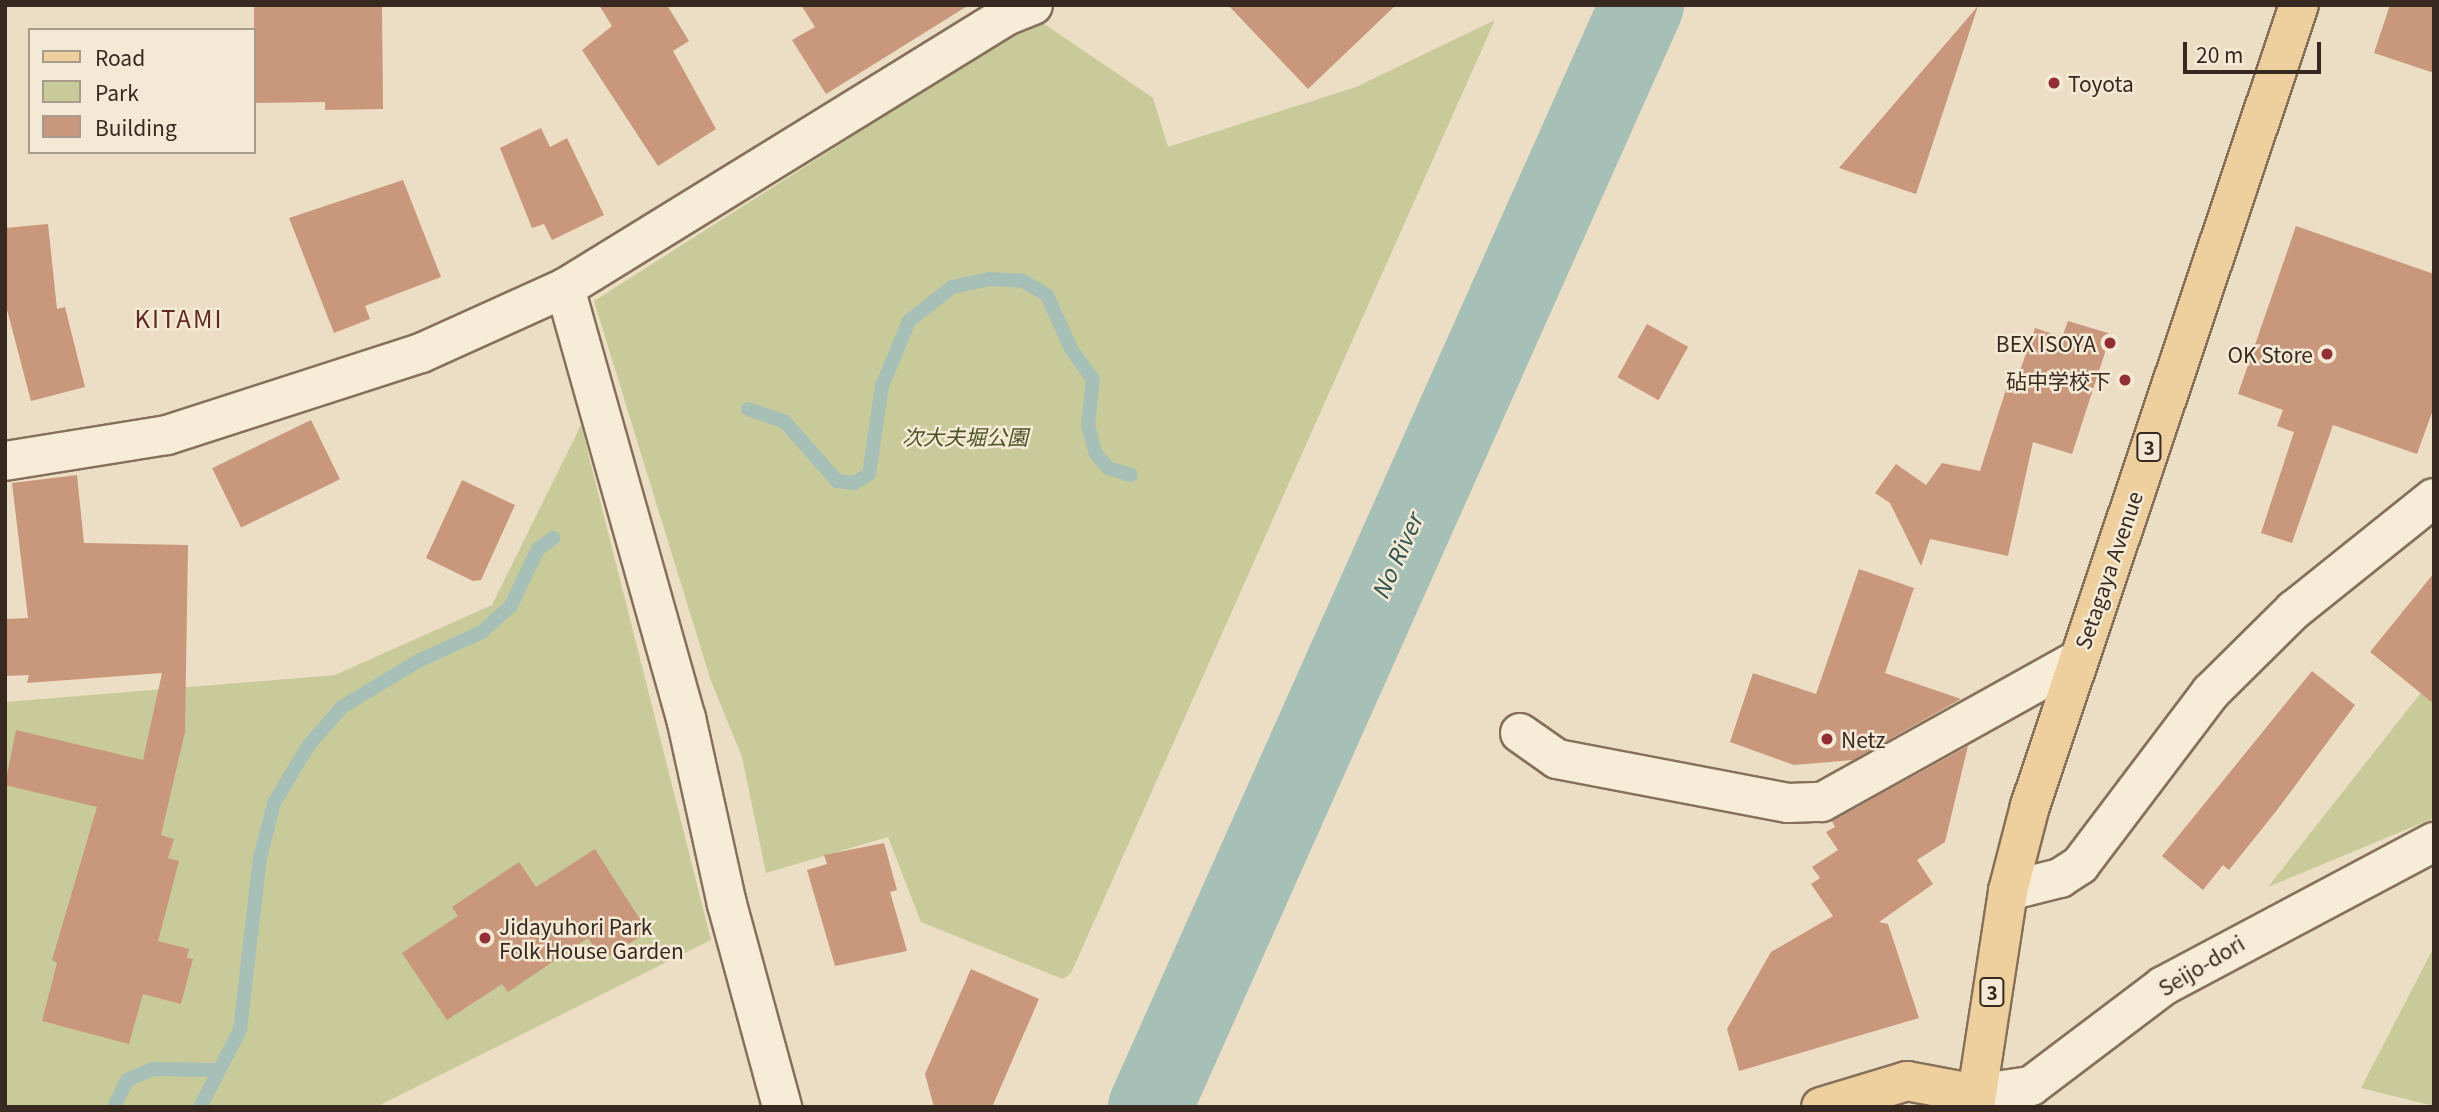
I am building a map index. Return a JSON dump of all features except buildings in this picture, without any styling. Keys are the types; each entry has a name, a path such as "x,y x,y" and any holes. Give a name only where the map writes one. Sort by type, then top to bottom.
{"main road":[{"name":"Setagaya Avenue","path":"1976,1100 2008,891 2077,660 2299,5"},
{"path":"1821,1107 1907,1081 1976,1100"}],"street":[{"path":"5,461 194,427 421,353 565,288 1011,9"},
{"path":"565,288 686,718 727,904 782,1107"},
{"path":"2008,891 2060,878 2080,865 2211,692 2294,610 2434,498"},
{"path":"1520,733 1558,759 1788,803 1822,803 2077,660"},
{"name":"Seijo-dori","path":"1976,1100 2031,1086 2163,986 2434,842"}],"green space":[{"name":"次大夫堀公園","path":"1037,19 1153,98 1168,147 1356,87 1495,20 1071,973 1063,979 921,922 888,837 766,873 742,757 711,681 594,301"},
{"path":"581,425 711,940 376,1107 5,1107 5,702 335,675 492,605"},
{"path":"2434,676 2434,818 2268,887"},
{"path":"2434,947 2434,1106 2361,1088"}],"waterway":[{"name":"No River","path":"1150,1107 1642,5"},
{"path":"748,409 785,422 837,481 854,483 869,474 882,386 909,321 952,287 989,279 1023,281 1047,295 1071,349 1093,379 1088,425 1096,454 1108,468 1131,475"},
{"path":"200,1107 240,1030 260,858 274,803 308,746 342,707 418,661 482,632 510,607 538,549 553,538"},
{"path":"114,1107 127,1080 153,1069 218,1070"}],"place":[{"name":"Toyota","path":"2054,83"},
{"name":"BEX ISOYA","path":"2110,343"},
{"name":"OK Store","path":"2327,354"},
{"name":"砧中学校下","path":"2125,380"},
{"name":"Netz","path":"1827,739"},
{"name":"Jidayuhori Park Folk House Garden","path":"485,938"}],"district":[{"name":"KITAMI","path":"179,318"}]}
